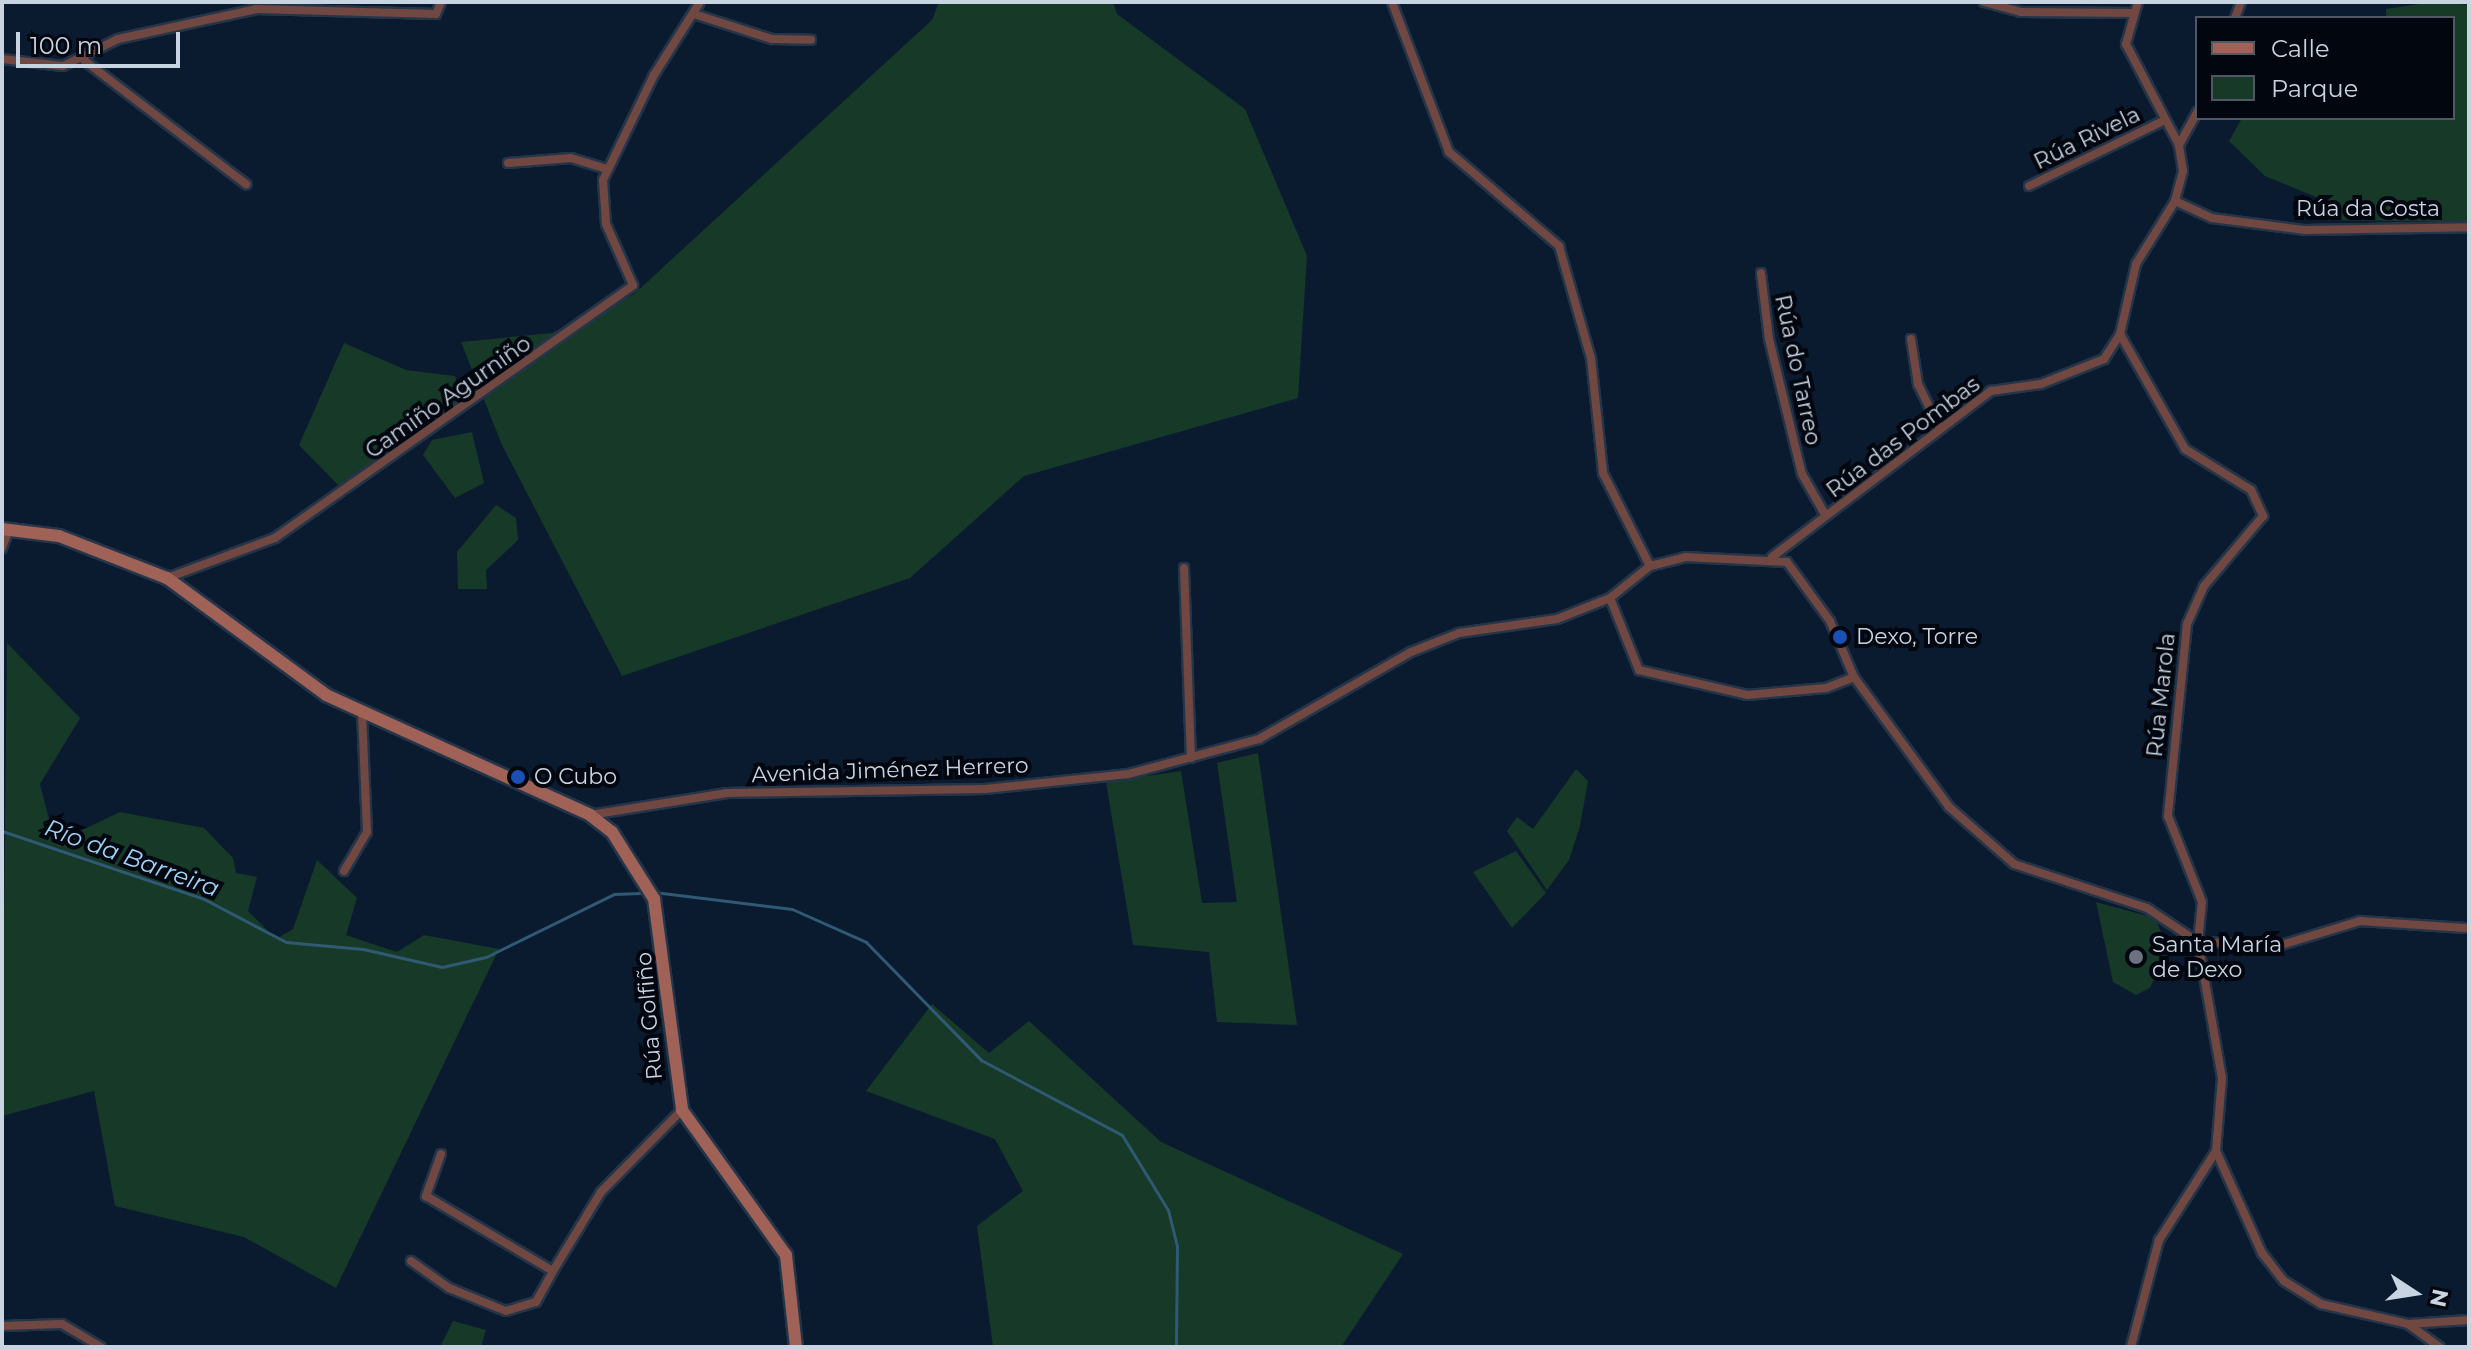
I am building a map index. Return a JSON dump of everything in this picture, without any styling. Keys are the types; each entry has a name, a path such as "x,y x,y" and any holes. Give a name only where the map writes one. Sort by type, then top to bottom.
{"main road":[{"name":"Rúa Golfiño","path":"5,530 59,536 167,578 326,695 590,815 612,832 654,899 682,1110 786,1255 796,1347"}],"street":[{"path":"2,59 85,61 118,39 257,9 436,14 441,2"},
{"name":"Camiño Agurniño","path":"167,578 275,538 633,285 606,224 608,169 654,75 700,2"},
{"path":"1392,2 1449,152 1559,246 1591,358 1603,473 1650,566"},
{"path":"1984,2 2021,12 2131,13"},
{"path":"2138,2 2131,13 2126,44 2161,122 2179,145 2195,116"},
{"path":"694,14 772,39 811,40"},
{"path":"85,61 246,184"},
{"name":"Rúa Rivela","path":"2029,186 2161,122"},
{"name":"Rúa das Pombas","path":"1772,557 1991,391 2041,384 2104,359 2120,334 2136,264 2175,201 2183,171 2179,145"},
{"path":"508,163 571,158 608,169"},
{"name":"Rúa da Costa","path":"2175,201 2212,218 2305,230 2469,227"},
{"name":"Rúa do Tarreo","path":"1761,273 1795,446 1826,516"},
{"name":"Rúa Marola","path":"2120,334 2185,449 2251,490 2263,516 2204,586 2187,624 2168,816 2202,902 2198,942"},
{"path":"1911,339 1918,384 1940,429"},
{"path":"2,548 5,530"},
{"name":"Avenida Jiménez Herrero","path":"590,815 727,793 1029,785 1191,758 1259,739 1411,652 1459,633 1557,619 1610,598 1650,566 1685,557 1772,557"},
{"path":"1772,557 1802,576 1854,677 1949,807 2014,864 2147,908 2198,942 2281,945 2360,921 2465,928"},
{"path":"1184,568 1191,758"},
{"path":"1610,598 1639,670 1747,695 1826,688 1854,677"},
{"path":"344,871 367,832 362,713"},
{"path":"2131,1347 2159,1240 2216,1151 2222,1078 2198,942"},
{"path":"411,1261 449,1288 506,1311 536,1302 601,1192 682,1110"},
{"path":"2216,1151 2262,1253 2284,1281 2321,1304 2408,1324 2469,1320"},
{"path":"441,1154 426,1196 553,1271"},
{"path":"2,1326 62,1324 101,1347"},
{"path":"2408,1324 2440,1347"}],"green space":[{"path":"939,2 1113,2 1117,14 1245,109 1307,256 1298,398 1024,476 910,578 622,676 502,445 461,342 552,333 633,295 932,20"},
{"path":"2432,2 2469,5 2469,222 2319,220 2316,197 2265,176 2229,141 2241,120 2455,120 2455,16 2386,16 2386,9"},
{"path":"344,343 406,370 455,376 462,400 339,486 299,445"},
{"path":"472,432 484,483 455,498 423,455 432,440"},
{"path":"496,505 516,518 518,540 486,570 487,589 458,589 457,552"},
{"path":"7,643 80,718 40,784 55,843 120,812 204,828 233,858 236,873 257,877 248,911 276,939 293,929 317,860 357,898 346,935 397,952 424,935 499,949 336,1288 244,1237 115,1206 94,1091 2,1116"},
{"path":"1258,753 1297,1025 1217,1022 1209,952 1133,945 1106,782 1181,771 1202,903 1237,902 1217,763"},
{"path":"1576,769 1588,781 1580,826 1569,860 1547,890 1507,831 1517,817 1533,829"},
{"path":"1516,851 1546,893 1512,928 1473,872"},
{"path":"2096,902 2155,918 2168,948 2150,988 2136,995 2113,982"},
{"path":"932,1004 989,1053 1029,1021 1161,1142 1403,1254 1341,1347 993,1347 977,1226 1023,1191 995,1139 866,1091"},
{"path":"453,1321 486,1330 481,1347 440,1347"}],"waterway":[{"name":"Río da Barreira","path":"2,831 204,899 286,942 363,949 442,967 486,957 614,894 647,893"},
{"name":"Río da Barreira","path":"654,892 792,909 866,942 981,1060 1122,1135 1168,1210 1177,1246 1176,1347"}],"place":[{"name":"Dexo, Torre","path":"1840,637"},
{"name":"O Cubo","path":"518,777"},
{"name":"Santa María de Dexo","path":"2136,957"}]}
